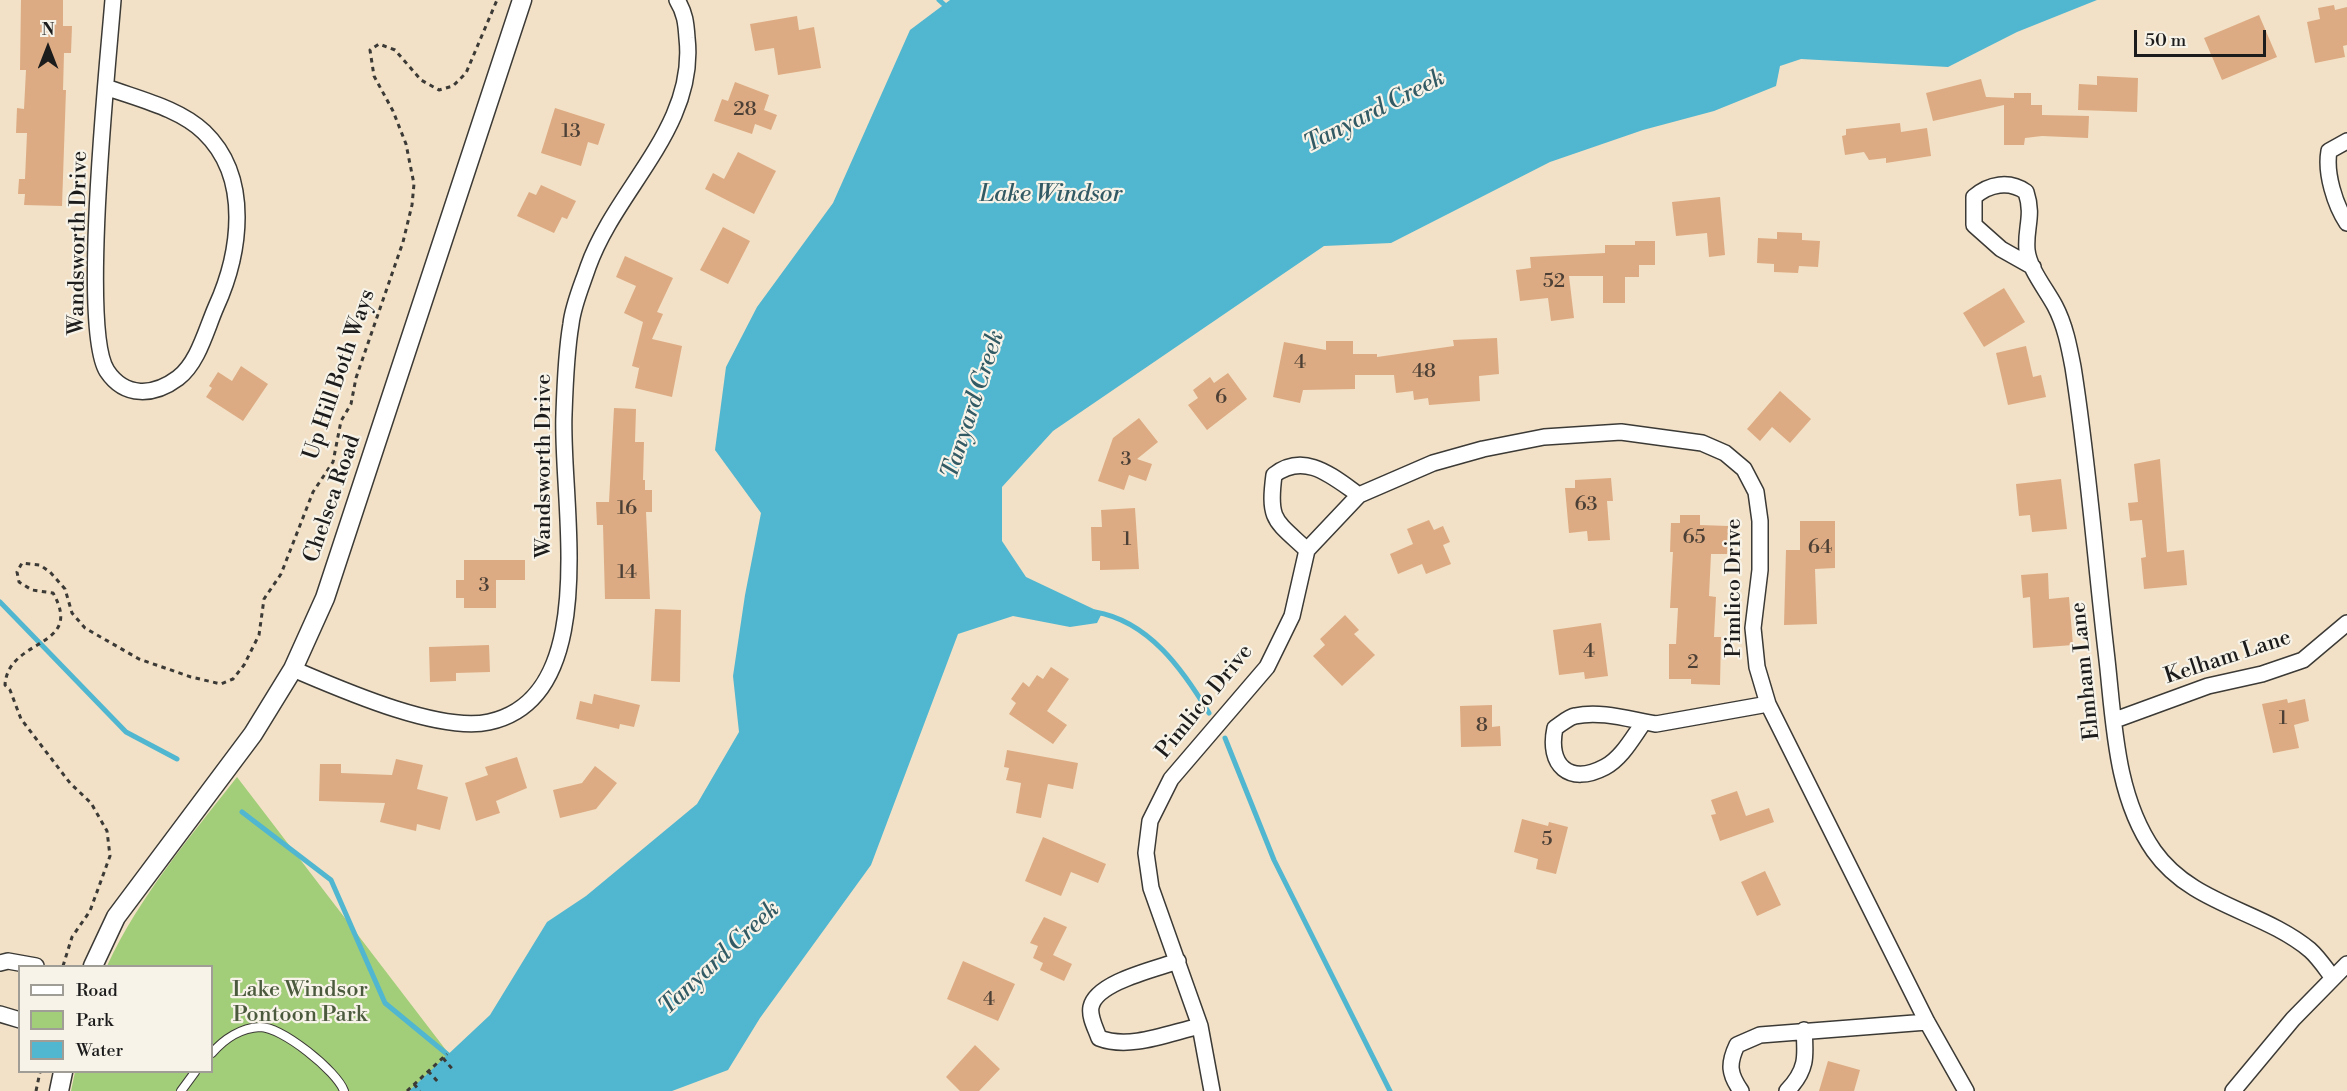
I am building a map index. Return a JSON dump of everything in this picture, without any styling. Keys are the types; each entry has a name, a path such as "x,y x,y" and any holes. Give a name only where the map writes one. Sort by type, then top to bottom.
{"street":[{"name":"Wandsworth Drive","path":"106,87 168,109 204,132 219,150 230,173 236,200 238,228 224,291 193,360 182,375 166,387 152,392 135,393 120,384 107,370 97,337 98,217 106,87 113,0"},
{"name":"Chelsea Road","path":"93,965 116,917 253,734 293,669 329,587 522,0"},
{"name":"Wandsworth Drive","path":"293,669 368,700 452,723 488,722 519,710 543,689 561,649 569,598 564,415 571,322 589,264 609,222 678,110 690,56 685,12 677,0"},
{"path":"2347,141 2329,151 2327,161 2336,198 2347,223"},
{"name":"Elmham Lane","path":"2033,267 2001,249 1974,225 1974,197 1982,189 2008,184 2026,192 2030,204 2027,250 2033,267 2056,308 2068,341 2079,404 2118,758 2139,823 2155,851 2173,871 2210,899 2272,928 2310,950 2333,978"},
{"name":"Pimlico Drive","path":"1212,1091 1200,1026 1151,888 1146,853 1150,821 1171,779 1267,667 1292,616 1307,550 1359,495 1433,463 1544,436 1621,432 1702,443 1725,453 1743,469 1756,492 1760,521 1760,570 1753,628 1756,667 1768,704 1927,1022 1966,1091"},
{"path":"1307,550 1276,521 1270,507 1274,475 1284,467 1307,465 1320,468 1359,495"},
{"name":"Kelham Lane","path":"2115,720 2208,686 2262,674 2303,660 2347,622"},
{"path":"1644,722 1622,752 1606,767 1587,773 1571,773 1557,763 1551,746 1555,728 1574,716 1607,716 1644,722 1656,724 1768,704"},
{"path":"0,963 8,961 30,965"},
{"path":"1178,961 1107,986 1096,995 1091,1008 1093,1023 1099,1038 1111,1043 1125,1043 1200,1026"},
{"path":"2232,1091 2293,1019 2347,964"},
{"path":"0,1014 18,1019"},
{"path":"1741,1091 1732,1078 1729,1062 1737,1045 1760,1035 1927,1022"},
{"path":"1787,1091 1796,1082 1806,1061 1804,1030"},
{"path":"59,1091 63,1073"}],"lane":[{"path":"213,1052 230,1037 246,1029 263,1027 280,1033 324,1065 341,1082 344,1091"},
{"path":"181,1091 194,1073"}],"path":[{"name":"Up Hill Both Ways","path":"63,965 72,937 90,911 110,856 109,847 107,831 92,803 70,783 21,719 10,690 5,685 6,672 16,657 53,636 61,618 59,603 52,593 27,588 19,582 17,572 22,563 39,565 50,572 65,589 72,613 85,628 139,659 207,682 221,684 233,679 244,664 259,635 264,599 281,574 313,492 333,462 341,421 351,404 356,378 403,242 412,205 414,184 406,144 393,111 374,76 370,50 379,44 395,50 421,80 439,90 453,86 466,73 497,0"},
{"path":"407,1091 447,1054"},
{"path":"442,1058 454,1071"},
{"path":"428,1071 440,1084"},
{"path":"36,1091 40,1073"},
{"path":"414,1084 420,1091"}],"green space":[{"name":"Lake Windsor Pontoon Park","path":"237,777 449,1054 409,1091 71,1091 75,1073 213,1073 213,965 108,965 134,916 184,845"}],"water":[{"name":"Lake Windsor","path":"950,0 2097,0 2017,32 1948,67 1801,59 1780,66 1776,86 1714,111 1643,130 1550,162 1391,243 1324,246 1053,431 1002,487 1002,541 1026,577 1102,613 1097,623 1070,627 1013,616 958,634 871,865 760,1018 728,1070 672,1091 409,1091 490,1015 547,922 586,896 697,804 739,732 733,676 745,595 761,513 715,450 726,367 757,307 833,203 910,30"}],"building":[{"path":"21,0 63,0 63,26 72,26 71,53 64,53 63,90 66,90 62,206 24,205 25,194 18,194 19,179 25,179 27,133 16,133 17,108 24,109 26,70 20,70"},
{"path":"2334,5 2335,10 2347,7 2347,45 2343,46 2345,57 2315,63 2307,22 2320,19 2318,8"},
{"path":"2259,15 2277,57 2222,80 2204,38"},
{"path":"797,16 799,30 814,27 821,68 778,75 774,48 755,51 750,24"},
{"path":"2097,76 2138,78 2137,112 2078,110 2079,84 2097,85"},
{"path":"1981,79 1986,97 2014,98 2014,93 2031,93 2031,105 2042,105 2042,115 2089,116 2088,138 2042,136 2025,138 2024,145 2004,145 2004,105 1933,121 1926,93"},
{"path":"735,82 769,95 764,110 777,115 771,130 755,124 752,134 714,121 722,99 728,101"},
{"path":"555,108 605,124 598,145 588,142 581,166 541,153"},
{"path":"1900,123 1901,132 1927,128 1931,156 1886,163 1886,158 1869,160 1864,152 1845,155 1842,136 1846,135 1846,129"},
{"path":"738,152 776,171 754,214 705,189 713,173 724,179"},
{"path":"541,185 576,201 567,219 562,217 554,233 517,216 529,192 536,195"},
{"path":"1720,197 1725,255 1709,257 1707,233 1676,236 1672,202"},
{"path":"723,227 750,241 728,284 700,270"},
{"path":"1777,232 1802,233 1802,240 1820,241 1818,267 1799,266 1798,273 1774,272 1774,264 1757,263 1758,238 1777,239"},
{"path":"1635,241 1655,241 1655,265 1639,265 1639,277 1625,277 1625,303 1603,303 1603,276 1569,276 1574,318 1551,321 1548,298 1520,301 1516,270 1531,268 1530,257 1605,253 1605,245 1635,245"},
{"path":"625,256 673,278 657,312 663,314 652,339 682,346 672,397 635,388 640,364 639,368 632,366 643,322 624,313 636,286 616,277"},
{"path":"2004,288 2025,322 1984,347 1963,313"},
{"path":"1497,338 1499,374 1479,376 1480,401 1429,405 1428,398 1414,400 1413,391 1396,393 1394,375 1355,375 1355,389 1303,390 1300,403 1273,397 1284,342 1326,350 1326,341 1353,341 1353,354 1377,354 1377,357 1454,346 1453,340"},
{"path":"2026,346 2033,377 2041,375 2046,397 2008,405 1996,353"},
{"path":"241,366 268,384 243,421 206,397 212,388 209,386 218,372 232,381"},
{"path":"1228,373 1247,399 1207,430 1188,405 1198,398 1193,390 1210,377 1214,383"},
{"path":"1780,391 1811,419 1790,443 1772,427 1760,441 1747,429"},
{"path":"614,408 636,409 635,442 644,442 643,480 645,480 645,490 652,490 652,512 646,512 650,599 605,599 603,525 597,525 596,502 609,502"},
{"path":"1139,418 1158,442 1137,459 1152,464 1146,481 1129,475 1124,490 1098,481 1113,438"},
{"path":"2160,459 2167,552 2184,550 2187,585 2144,589 2141,558 2146,557 2142,520 2130,521 2128,503 2138,502 2134,464"},
{"path":"1611,478 1613,501 1607,501 1610,540 1588,541 1587,531 1569,533 1565,488 1575,488 1575,480"},
{"path":"2061,479 2067,529 2032,532 2030,515 2019,516 2016,484"},
{"path":"1135,508 1139,569 1100,570 1100,561 1092,561 1091,527 1102,527 1101,510"},
{"path":"1680,515 1700,515 1700,525 1728,526 1727,554 1711,554 1709,596 1716,597 1714,637 1721,637 1720,685 1691,684 1691,679 1669,679 1669,644 1676,644 1678,608 1670,608 1673,552 1670,552 1671,523 1680,523"},
{"path":"1429,520 1434,530 1443,526 1450,542 1443,545 1451,564 1426,574 1422,564 1398,574 1390,554 1413,544 1407,529"},
{"path":"1800,521 1835,521 1835,568 1815,569 1817,624 1784,625 1786,550 1800,550"},
{"path":"464,560 525,560 525,580 496,580 496,608 464,608 464,598 456,598 456,580 464,580"},
{"path":"2048,573 2049,599 2069,597 2073,645 2033,648 2030,597 2023,598 2021,575"},
{"path":"655,609 681,610 680,682 651,681"},
{"path":"1345,615 1359,630 1354,634 1375,655 1342,686 1313,656 1325,645 1320,639"},
{"path":"1601,623 1608,676 1585,679 1584,672 1559,675 1553,630"},
{"path":"489,645 490,672 456,673 456,681 430,682 429,647"},
{"path":"1051,667 1069,679 1047,711 1067,725 1053,744 1009,714 1016,703 1011,699 1023,682 1029,687 1037,675 1043,679"},
{"path":"594,694 640,705 634,727 620,724 619,729 576,719 580,701 592,704"},
{"path":"2287,699 2288,703 2305,699 2309,721 2294,725 2299,748 2273,753 2262,704"},
{"path":"1492,705 1492,727 1500,726 1501,746 1461,747 1460,706"},
{"path":"1007,750 1078,763 1073,789 1048,784 1041,818 1016,813 1021,783 1006,780 1009,768 1004,767"},
{"path":"517,757 527,788 496,801 500,813 476,821 465,783 488,775 485,767"},
{"path":"396,759 423,765 417,789 448,797 440,830 417,824 416,831 380,822 385,803 319,801 320,764 341,764 341,773 392,775"},
{"path":"595,766 617,783 596,809 560,818 553,790 582,783"},
{"path":"1737,791 1746,816 1769,808 1774,822 1720,841 1711,815 1716,814 1711,800"},
{"path":"1522,819 1548,826 1549,822 1568,827 1556,874 1536,869 1538,859 1514,852"},
{"path":"1043,837 1106,864 1098,883 1071,872 1061,896 1025,881"},
{"path":"1765,871 1781,905 1757,916 1741,882"},
{"path":"1044,917 1067,927 1053,955 1072,964 1064,981 1040,970 1043,963 1033,958 1038,946 1030,943"},
{"path":"963,961 1015,984 998,1021 947,999"},
{"path":"975,1045 1000,1069 979,1091 960,1091 946,1077"},
{"path":"1828,1061 1860,1070 1854,1091 1819,1091"}],"waterway":[{"path":"939,0 949,9"},
{"path":"0,602 126,732 177,759"},
{"path":"1095,612 1114,617 1148,637 1176,665 1209,713"},
{"path":"1225,738 1274,860 1390,1091"},
{"path":"242,812 331,880 385,1003 453,1059"}],"water label":[{"name":"Tanyard Creek","path":"1375,112"},
{"name":"Tanyard Creek","path":"974,405"},
{"name":"Tanyard Creek","path":"720,959"}]}
